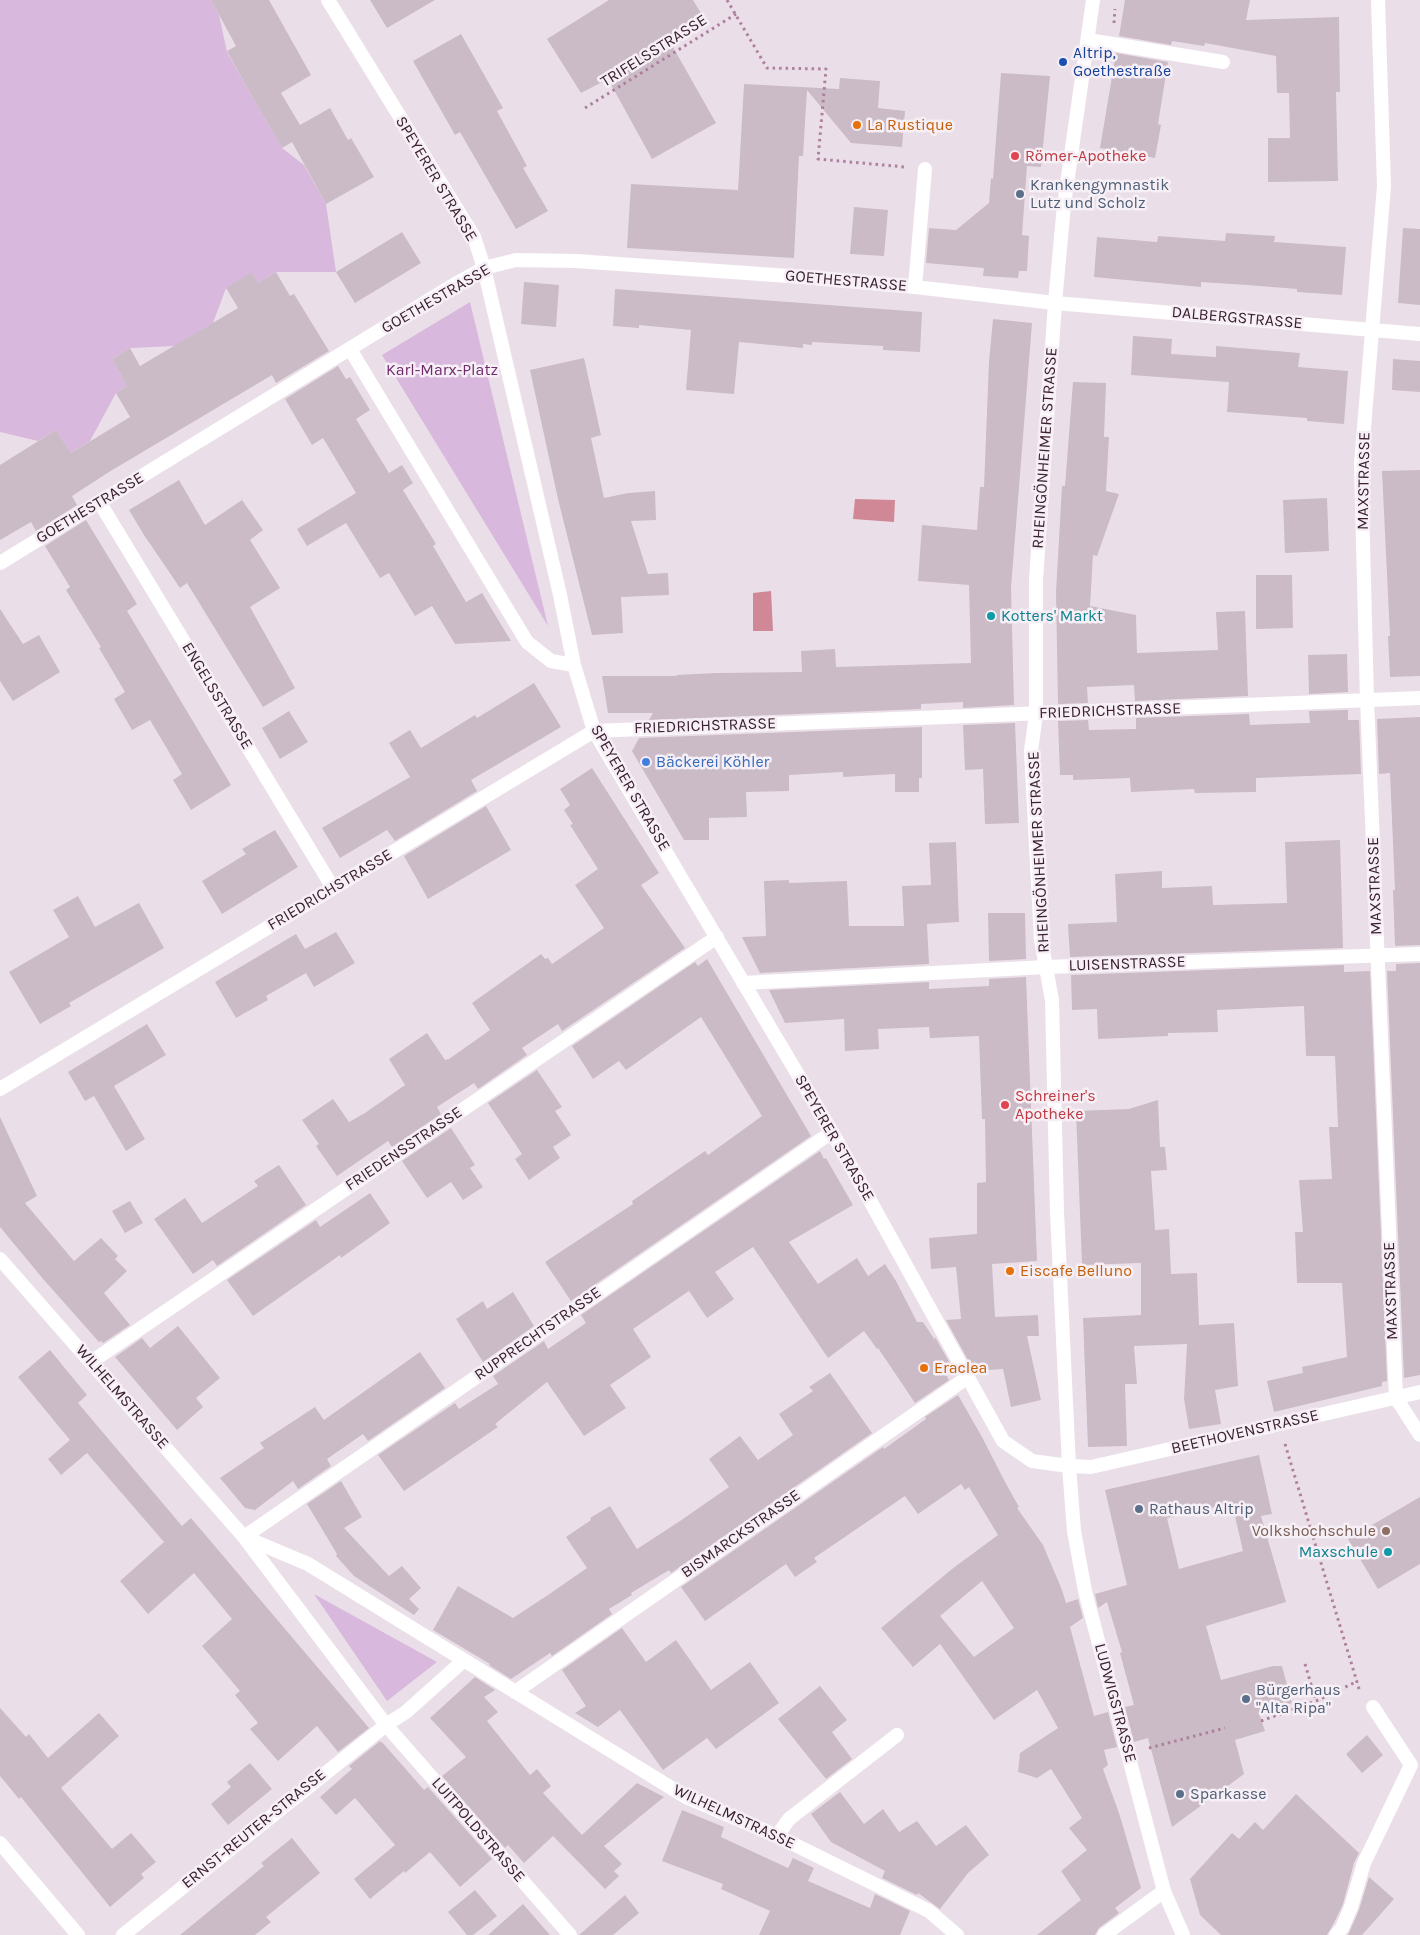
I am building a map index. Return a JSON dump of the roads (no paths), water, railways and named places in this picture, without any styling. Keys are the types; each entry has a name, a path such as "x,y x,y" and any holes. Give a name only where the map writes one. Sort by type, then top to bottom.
{"street":[{"name":"SPEYERER STRASSE","path":"328,0 474,238 484,268 560,595 574,665 594,730 832,1132 1004,1441 1032,1460 1069,1466"},
{"name":"RHEINGÖNHEIMER STRASSE","path":"1069,1466 1057,1212 1052,1000 1041,940 1031,751 1036,714 1036,580 1055,303 1064,206 1093,0"},
{"name":"MAXSTRASSE","path":"1378,0 1384,186 1362,464 1367,700 1396,1398"},
{"path":"1088,40 1223,62"},
{"path":"915,287 925,169"},
{"name":"GOETHESTRASSE","path":"0,563 484,268 516,260 793,276 915,287 1055,303"},
{"name":"DALBERGSTRASSE","path":"1055,303 1420,334"},
{"path":"350,349 527,642 551,662 574,665"},
{"name":"ENGELSSTRASSE","path":"100,503 333,888"},
{"name":"FRIEDRICHSTRASSE","path":"0,1089 594,730 1420,698"},
{"name":"FRIEDENSSTRASSE","path":"91,1362 717,937"},
{"name":"LUISENSTRASSE","path":"743,983 1046,967 1420,954"},
{"name":"RUPPRECHTSTRASSE","path":"244,1536 832,1132"},
{"name":"WILHELMSTRASSE","path":"0,1259 244,1536 386,1724"},
{"name":"BISMARCKSTRASSE","path":"515,1692 968,1377"},
{"name":"BEETHOVENSTRASSE","path":"1069,1466 1091,1467 1420,1392"},
{"path":"1396,1398 1420,1435"},
{"name":"LUDWIGSTRASSE","path":"1069,1466 1074,1531 1085,1591 1164,1891 1183,1935"},
{"name":"WILHELMSTRASSE","path":"244,1536 308,1564 686,1797 777,1836 929,1911 957,1935"},
{"path":"386,1724 406,1712 463,1660"},
{"path":"1336,1935 1342,1928 1351,1907 1364,1863 1411,1765 1373,1707"},
{"name":"ERNST-REUTER-STRASSE","path":"123,1935 386,1724"},
{"name":"LUITPOLDSTRASSE","path":"386,1724 570,1935"},
{"path":"777,1836 789,1819 897,1735"},
{"path":"0,1843 78,1935"},
{"path":"1104,1935 1164,1891"}],"place":[{"name":"Altrip, Goethestraße","path":"1063,62"},
{"name":"La Rustique","path":"857,125"},
{"name":"Römer-Apotheke","path":"1015,156"},
{"name":"Krankengymnastik Lutz und Scholz","path":"1020,194"},
{"name":"Kotters' Markt","path":"991,616"},
{"name":"Bäckerei Köhler","path":"646,762"},
{"name":"Schreiner's Apotheke","path":"1005,1105"},
{"name":"Eiscafe Belluno","path":"1010,1271"},
{"name":"Eraclea","path":"924,1368"},
{"name":"Rathaus Altrip","path":"1139,1509"},
{"name":"Volkshochschule","path":"1386,1531"},
{"name":"Maxschule","path":"1388,1552"},
{"name":"Bürgerhaus \"Alta Ripa\"","path":"1246,1699"},
{"name":"Sparkasse","path":"1180,1794"}],"park label":[{"name":"Karl-Marx-Platz","path":"442,370"}]}
